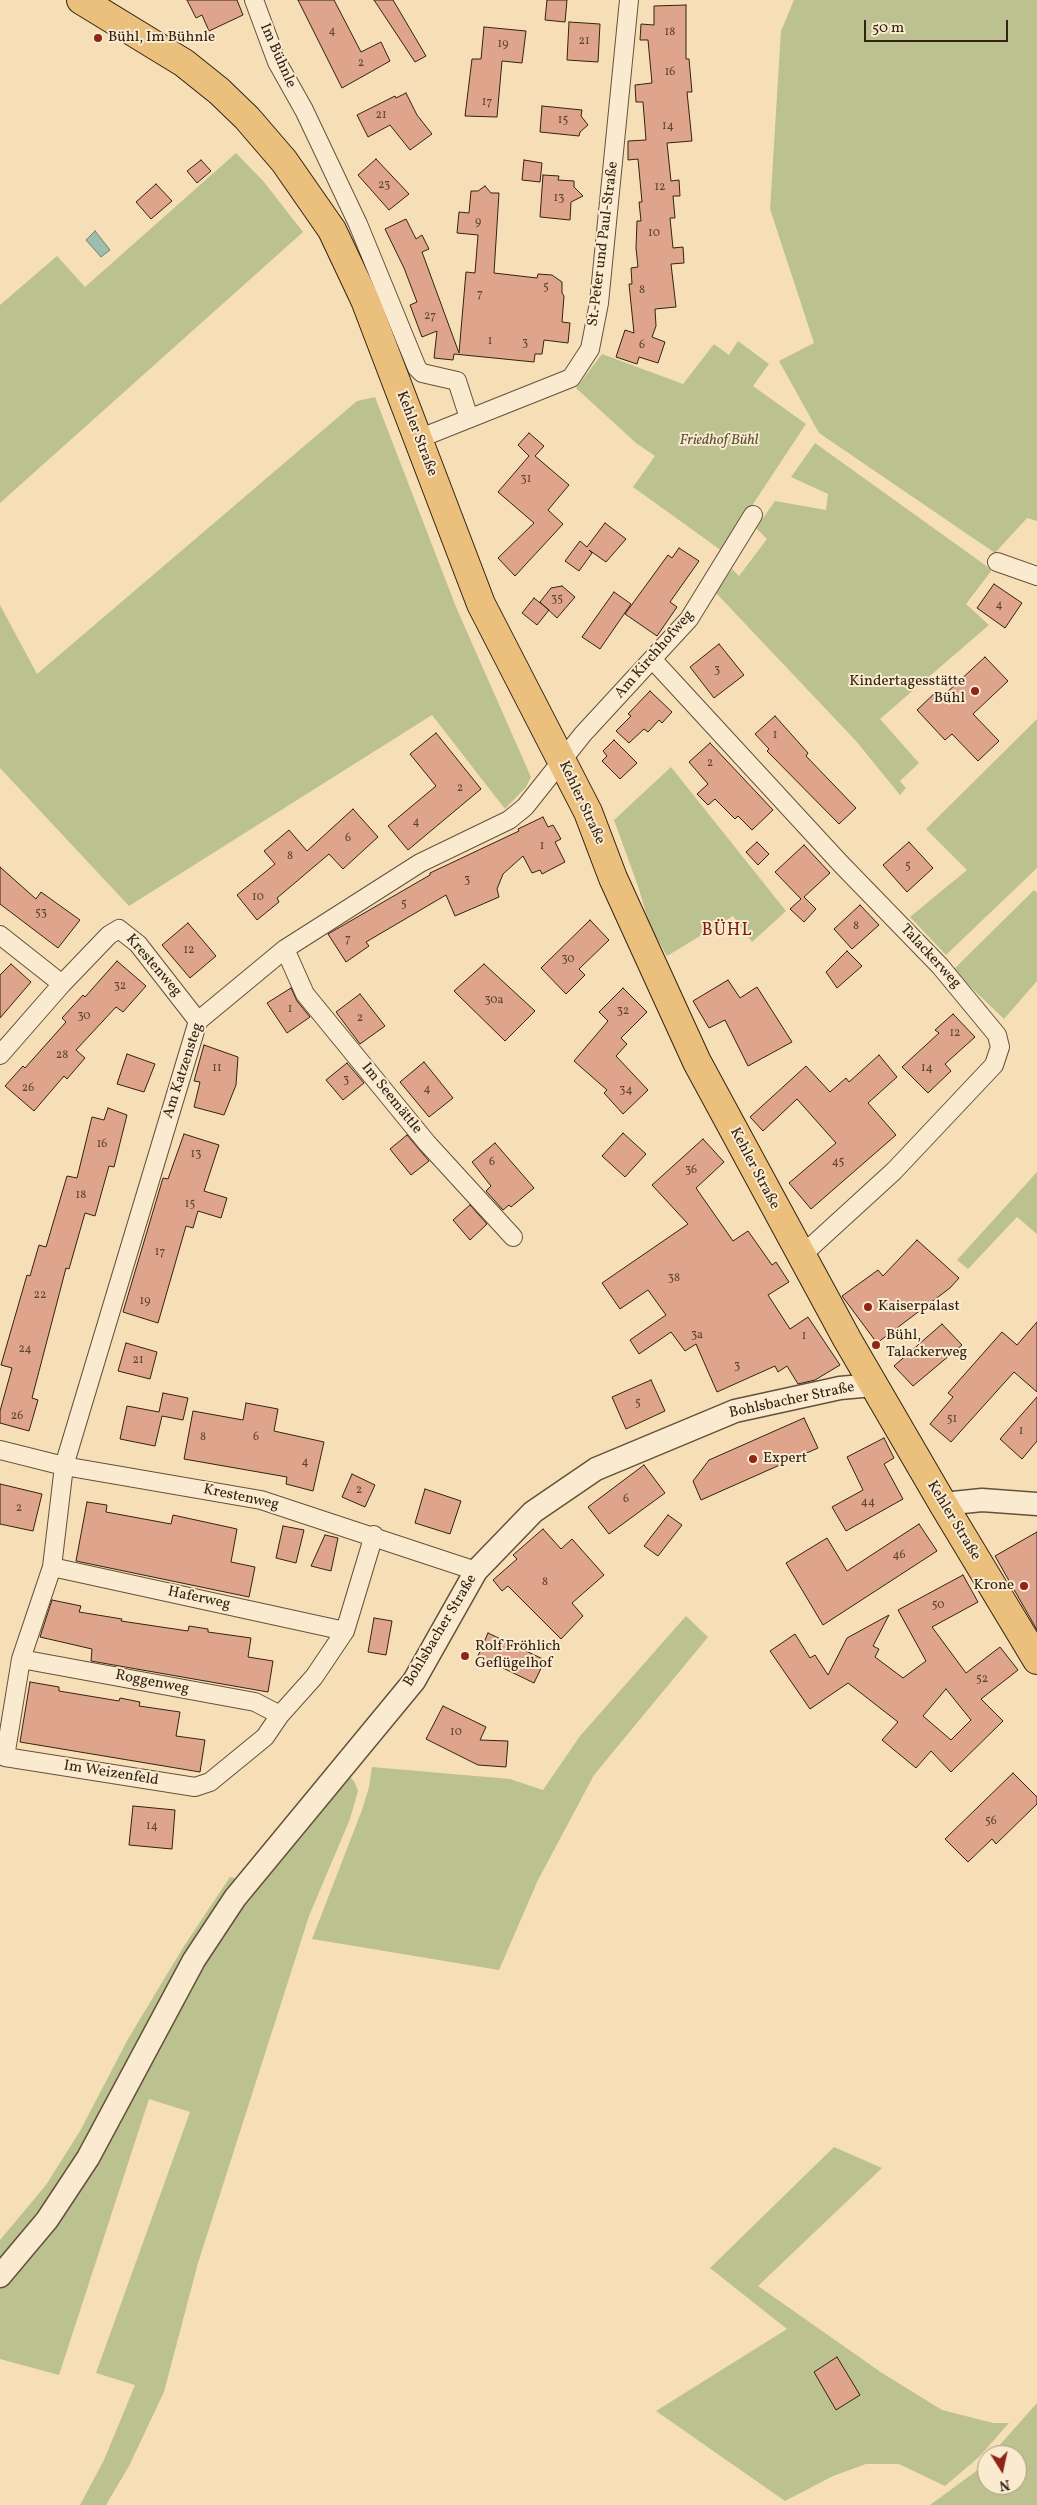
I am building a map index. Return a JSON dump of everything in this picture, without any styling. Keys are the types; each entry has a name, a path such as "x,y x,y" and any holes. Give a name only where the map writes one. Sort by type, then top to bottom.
{"main road":[{"name":"Kehler Straße","path":"81,0 184,64 219,90 247,118 284,161 332,230 366,300 481,604 588,812 613,878 697,1062 801,1256 873,1385 1037,1660"}],"street":[{"name":"Im Bühnle","path":"254,0 277,62 304,110"},
{"name":"St.-Peter und Paul-Straße","path":"418,439 572,378 590,349 599,303 628,0"},
{"name":"Kehler Straße","path":"304,110 358,224 417,368 422,373 457,381 469,418"},
{"name":"Am Kirchhofweg","path":"561,760 654,660 689,619 752,515"},
{"path":"997,562 1037,576"},
{"name":"Talackerweg","path":"654,660 841,864 940,966 997,1035 1000,1047 994,1065 894,1171 801,1256"},
{"name":"Am Katzensteg","path":"64,1466 198,1021 284,950 420,863 509,820 524,807 561,760"},
{"name":"Krestenweg","path":"0,1055 62,984 109,935 119,928 138,944 198,1021"},
{"path":"0,935 62,984"},
{"name":"Im Seemättle","path":"284,950 305,994 428,1143 513,1237"},
{"name":"Bohlsbacher Straße","path":"0,2276 47,2220 88,2158 194,1960 235,1898 414,1681 476,1571 534,1512 596,1468 735,1411 840,1388 873,1385"},
{"name":"Krestenweg","path":"0,1450 64,1466 261,1500 374,1535 476,1571"},
{"name":"Im Weizenfeld","path":"64,1466 52,1567 21,1658 5,1756 196,1788 210,1782 265,1737 280,1715 314,1677 345,1631 374,1535"},
{"path":"943,1504 982,1500 1037,1504"},
{"name":"Haferweg","path":"52,1567 345,1631"},
{"name":"Roggenweg","path":"21,1658 255,1702 280,1715"}],"green space":[{"path":"794,0 1037,0 1037,521 1027,518 995,553 819,433 779,361 814,343 770,209 781,31"},
{"path":"236,153 264,182 303,232 0,503 0,305 57,256 85,287"},
{"name":"Friedhof Bühl","path":"738,341 769,364 753,386 806,424 722,551 633,487 655,456 636,443 576,388 602,354 683,384 714,344 729,355"},
{"path":"375,397 456,607 531,777 526,787 505,809 432,715 129,906 0,768 0,605 37,674 357,401"},
{"path":"815,443 992,570 966,604 989,625 880,719 919,763 900,781 906,788 900,795 856,741 716,593 732,569 739,576 767,539 756,528 775,501 826,510 828,494 791,477"},
{"path":"1037,719 1037,868 946,955 910,917 967,870 926,829"},
{"path":"671,767 786,911 752,942 733,916 667,956 649,924 639,889 614,820"},
{"path":"1034,890 1037,893 1037,981 1004,1019 953,970"},
{"path":"1037,1172 1037,1234 1017,1217 968,1269 957,1260"},
{"path":"686,1616 708,1637 594,1775 538,1880 499,1970 312,1939 362,1810 369,1787 372,1767 510,1779 543,1790 580,1736"},
{"path":"350,1777 358,1791 350,1819 309,1916 198,2263 164,2392 129,2466 106,2505 80,2505 104,2460 135,2385 96,2373 190,2112 149,2099 59,2375 0,2359 0,2286 205,1958 260,1882"},
{"path":"230,1877 240,1879 89,2139 42,2209 0,2260 0,2240 46,2185 80,2131 128,2039 184,1946"},
{"path":"834,2147 882,2168 758,2286 882,2373 942,2410 993,2423 1009,2423 990,2445 977,2445 977,2459 945,2486 899,2464 866,2464 833,2476 785,2501 656,2411 787,2329 710,2268"},
{"path":"1037,2403 1037,2505 930,2505 977,2470 977,2495 1027,2495 1027,2445 1000,2445"}],"shaded area":[{"path":"95,231 110,250 101,257 86,240"}],"building":[{"path":"187,0 237,0 243,15 209,31 202,15 196,18"},
{"path":"298,0 334,0 361,52 381,42 390,61 342,88"},
{"path":"374,0 393,0 426,56 415,62"},
{"path":"547,0 567,0 565,22 545,20"},
{"path":"686,5 686,59 689,59 692,92 687,92 692,141 667,143 671,181 679,180 680,196 673,196 675,218 670,218 673,248 683,247 684,263 671,264 676,307 655,309 656,326 652,337 665,342 658,363 639,357 637,364 616,357 625,330 634,333 629,284 632,284 631,268 638,267 636,248 637,221 641,221 639,202 642,202 638,159 628,160 628,141 646,140 643,102 636,102 635,85 652,83 648,40 640,40 641,24 654,25 654,6"},
{"path":"569,22 600,24 598,62 567,60"},
{"path":"484,27 526,31 522,63 502,61 497,117 465,116 472,59 481,59"},
{"path":"406,93 417,115 432,134 410,150 390,125 368,137 357,115 395,96 396,98"},
{"path":"542,106 582,110 581,116 588,125 580,132 579,136 540,132"},
{"path":"376,159 409,194 389,210 358,175"},
{"path":"201,160 211,171 197,183 187,171"},
{"path":"524,160 542,163 540,182 522,180"},
{"path":"543,175 559,176 558,180 574,181 574,187 583,196 571,202 570,220 540,217"},
{"path":"156,184 172,201 151,219 136,202"},
{"path":"485,186 491,193 499,193 494,273 537,278 538,274 552,275 562,282 562,293 564,296 562,322 570,323 568,343 544,340 542,354 535,354 534,362 454,354 453,360 434,358 437,331 422,337 410,305 417,302 404,268 385,229 406,219 416,239 422,235 429,249 422,252 459,353 466,272 475,273 478,235 457,233 459,212 469,213 471,191 478,191"},
{"path":"529,433 544,446 535,456 569,485 548,510 563,524 515,576 498,558 534,523 498,492 529,456 518,445"},
{"path":"605,523 626,539 606,562 589,550 592,553 579,571 565,561 580,541 587,547"},
{"path":"679,548 699,561 670,602 677,607 657,636 625,614 668,555 672,558"},
{"path":"994,584 1022,603 1005,628 977,608"},
{"path":"562,586 575,597 557,618 540,602 551,588"},
{"path":"614,592 631,604 600,649 582,637"},
{"path":"534,598 549,610 537,625 522,613"},
{"path":"719,644 744,675 714,698 690,667"},
{"path":"985,657 1008,681 973,714 999,741 978,761 952,734 945,740 917,710 938,690 943,696"},
{"path":"650,691 672,712 662,723 659,720 648,732 644,729 629,743 616,731 631,716 628,714"},
{"path":"775,716 808,753 806,756 856,808 839,824 767,751 769,749 755,734"},
{"path":"436,733 481,789 408,850 388,826 436,786 410,754"},
{"path":"614,740 637,763 620,779 602,761 607,756 603,751"},
{"path":"710,743 773,810 752,830 738,816 735,819 715,799 708,805 697,794 708,784 689,762"},
{"path":"353,809 378,837 343,869 329,854 277,898 279,902 257,920 237,895 275,864 264,851 289,830 307,851"},
{"path":"543,817 548,827 553,825 561,839 555,842 565,862 542,874 540,870 532,873 523,856 503,874 497,889 499,897 455,916 446,895 366,942 369,946 346,962 328,934 430,875 430,873 519,831 518,829"},
{"path":"757,842 769,854 758,865 746,852"},
{"path":"909,842 933,868 907,892 883,865"},
{"path":"804,845 830,873 804,897 816,909 804,922 790,909 801,899 775,872"},
{"path":"0,867 36,899 41,892 80,920 58,948 0,904"},
{"path":"860,905 879,925 852,949 834,929"},
{"path":"590,920 609,940 579,969 585,975 566,994 541,968"},
{"path":"188,923 216,956 190,978 162,945"},
{"path":"847,951 862,966 837,988 826,972"},
{"path":"117,961 146,986 123,1012 116,1007 76,1050 85,1058 67,1079 64,1076 34,1111 5,1086 23,1066 25,1068 66,1022 62,1018 83,995 85,997"},
{"path":"11,964 31,982 0,1018 0,975"},
{"path":"484,964 535,1011 505,1041 454,991"},
{"path":"728,980 740,998 757,987 792,1042 748,1066 725,1020 709,1028 693,1001"},
{"path":"291,988 297,1001 310,1017 287,1033 267,1003"},
{"path":"623,988 647,1012 621,1038 627,1044 616,1056 648,1090 623,1114 604,1093 607,1090 574,1061 608,1021 599,1012"},
{"path":"360,994 385,1026 360,1044 336,1012"},
{"path":"953,1014 975,1037 945,1064 951,1071 928,1093 902,1067 939,1033 935,1030"},
{"path":"204,1045 238,1057 236,1085 224,1115 194,1107 200,1082 194,1081"},
{"path":"127,1054 155,1064 144,1092 117,1084"},
{"path":"879,1055 897,1077 868,1103 896,1135 811,1209 789,1183 836,1143 797,1099 763,1131 750,1117 806,1066 830,1092 846,1078 849,1082"},
{"path":"424,1062 453,1098 429,1117 400,1082"},
{"path":"347,1063 364,1083 343,1100 326,1080"},
{"path":"108,1108 127,1115 114,1167 109,1166 95,1216 85,1213 69,1269 66,1268 32,1398 38,1400 29,1431 0,1423 0,1411 12,1368 1,1365 27,1275 30,1276 39,1245 46,1247 67,1176 77,1178 92,1117 104,1120"},
{"path":"623,1133 646,1154 625,1177 602,1156"},
{"path":"184,1134 219,1145 204,1191 227,1198 221,1218 198,1211 193,1228 186,1226 158,1323 123,1312 163,1178 168,1179"},
{"path":"407,1135 429,1161 411,1175 390,1149"},
{"path":"703,1139 724,1162 696,1188 733,1241 748,1231 772,1265 776,1262 789,1282 768,1295 790,1329 808,1317 840,1365 815,1380 798,1384 787,1366 778,1372 775,1366 717,1392 696,1344 685,1351 671,1332 639,1354 630,1340 666,1315 648,1290 620,1309 602,1283 688,1224 652,1185"},
{"path":"495,1143 534,1188 511,1207 509,1205 503,1210 486,1191 491,1186 472,1162"},
{"path":"470,1205 487,1224 470,1240 453,1220"},
{"path":"917,1240 959,1278 950,1288 877,1343 842,1296 878,1270 883,1276"},
{"path":"1037,1322 1037,1392 1014,1372 951,1442 930,1424 953,1397 948,1393 1002,1332 1017,1345"},
{"path":"942,1324 962,1345 913,1386 894,1366"},
{"path":"126,1343 157,1352 150,1379 118,1371"},
{"path":"651,1380 665,1411 626,1429 612,1397"},
{"path":"163,1393 188,1398 183,1420 162,1416 155,1446 120,1439 127,1406 159,1412"},
{"path":"1037,1397 1037,1441 1022,1459 1000,1439"},
{"path":"246,1403 278,1409 274,1431 324,1442 313,1491 286,1484 287,1477 184,1459 193,1411 243,1420"},
{"name":"Expert","path":"804,1418 818,1448 701,1500 693,1481 709,1460"},
{"path":"884,1438 894,1458 884,1464 903,1499 846,1531 832,1507 863,1490 847,1457"},
{"path":"644,1465 665,1493 609,1534 588,1507"},
{"path":"352,1474 375,1485 365,1507 342,1497"},
{"path":"0,1484 42,1494 33,1531 0,1524"},
{"path":"425,1489 461,1501 450,1534 415,1523"},
{"path":"87,1502 107,1505 106,1512 171,1524 173,1515 237,1529 231,1562 255,1567 249,1597 76,1561"},
{"path":"668,1515 682,1525 658,1556 644,1546"},
{"path":"919,1524 937,1551 823,1625 786,1563 827,1538 847,1571"},
{"path":"283,1526 304,1530 296,1563 276,1558"},
{"path":"543,1529 561,1549 572,1539 604,1575 572,1603 583,1616 561,1639 508,1586 502,1591 493,1580 517,1559 513,1555"},
{"name":"Krone","path":"1037,1532 1037,1630 995,1556"},
{"path":"325,1535 338,1538 331,1571 311,1566"},
{"path":"963,1575 978,1602 932,1627 966,1673 1000,1647 1018,1670 981,1699 1003,1721 951,1772 931,1751 916,1768 882,1740 898,1722 848,1683 810,1709 770,1651 795,1634 810,1658 815,1655 828,1675 847,1638 889,1615 873,1646 879,1649 875,1657 903,1678 926,1661 898,1610","holes":["946,1689 971,1720 951,1740 923,1716"]},
{"path":"52,1600 81,1606 79,1612 122,1619 121,1621 188,1631 189,1626 208,1629 208,1632 251,1638 248,1657 273,1661 268,1692 91,1661 92,1649 40,1637"},
{"path":"374,1618 392,1621 386,1655 368,1652"},
{"path":"488,1633 545,1660 534,1683 478,1656"},
{"path":"30,1682 59,1687 59,1691 119,1701 120,1698 140,1702 139,1706 180,1712 176,1736 205,1740 200,1772 20,1742"},
{"path":"443,1706 486,1727 480,1740 508,1741 506,1767 478,1765 426,1739"},
{"path":"1013,1773 1037,1797 1037,1804 996,1844 992,1839 968,1862 945,1839"},
{"path":"133,1806 175,1810 172,1849 129,1845"},
{"path":"837,2357 860,2395 836,2410 814,2372"}],"place":[{"name":"Bühl, Im Bühnle","path":"98,38"},
{"name":"Kindertagesstätte Bühl","path":"975,691"},
{"name":"Kaiserpalast","path":"868,1307"},
{"name":"Bühl, Talackerweg","path":"876,1345"},
{"name":"Expert","path":"753,1459"},
{"name":"Krone","path":"1024,1586"},
{"name":"Rolf Fröhlich Geflügelhof","path":"465,1656"}],"district":[{"name":"BÜHL","path":"727,932"}]}
